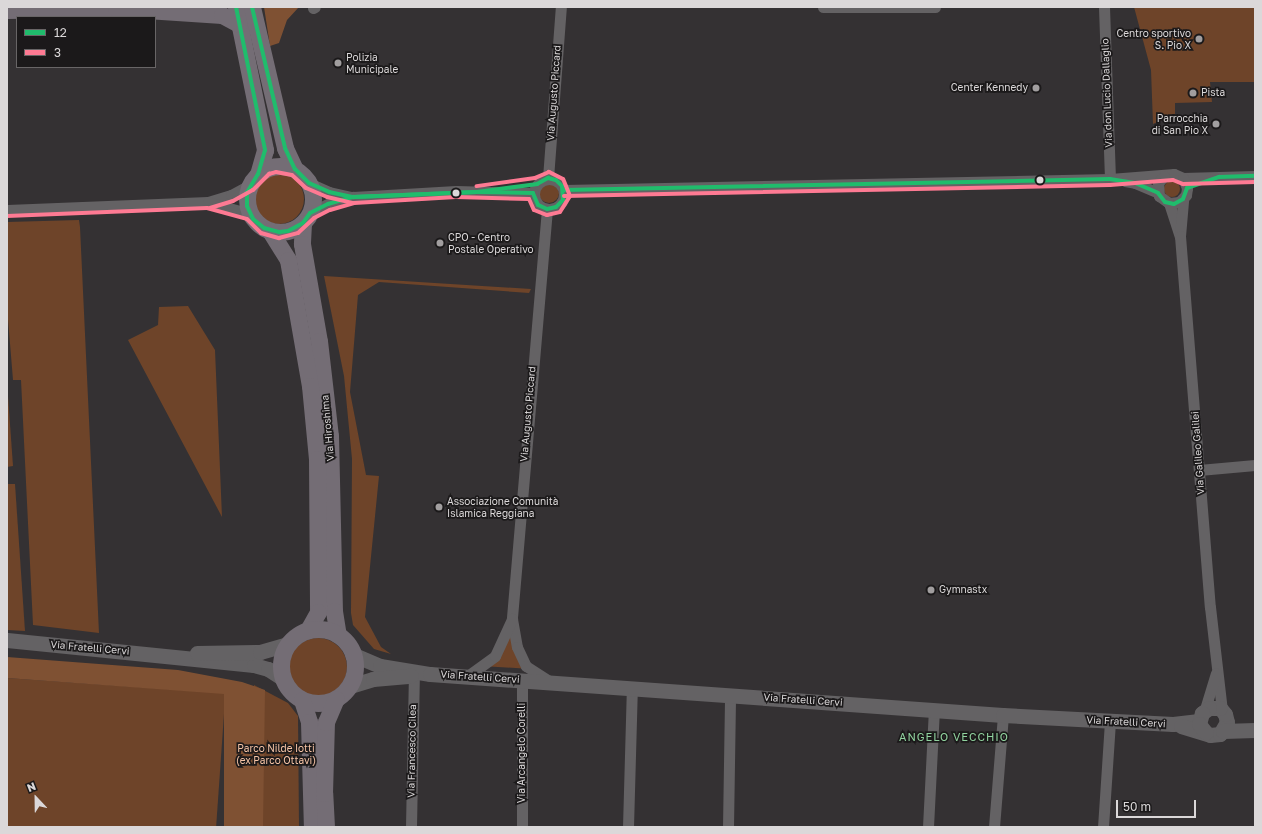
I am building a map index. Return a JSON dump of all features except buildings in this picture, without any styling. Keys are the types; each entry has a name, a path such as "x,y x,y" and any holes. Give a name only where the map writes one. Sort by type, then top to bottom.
{"main road":[{"path":"7,10 118,7 222,15 239,24"},
{"path":"236,7 265,150 247,199 250,214"},
{"path":"252,7 285,148 295,170 309,183"},
{"path":"260,7 266,67"},
{"path":"254,179 276,166 295,170"},
{"name":"Via Hiroshima","path":"309,183 313,193 302,244 319,340 330,436 334,607 338,635"},
{"name":"Via Hiroshima","path":"250,214 258,224 270,231 288,260 310,386 317,460 318,612 308,630"},
{"path":"270,231 288,231 307,218"},
{"path":"308,630 328,630 338,635 350,646 354,655 356,666 350,686"},
{"name":"Via Fratelli Cervi","path":"172,655 260,652 288,644 297,635 308,630"},
{"name":"Via Fratelli Cervi","path":"7,640 172,655 262,667 282,678 287,687 302,700"},
{"path":"282,678 281,661 288,644"},
{"name":"Via Fratelli Cervi","path":"354,655 380,666 430,674 469,675 1002,715 1176,724 1203,721"},
{"name":"Via Fratelli Cervi","path":"336,699 350,686 372,679 430,674"},
{"path":"302,700 315,703 336,699"},
{"path":"326,827 324,793 326,722 336,699"},
{"path":"302,700 309,722 312,827"},
{"path":"1224,720 1215,735 1203,721 1214,707 1224,720 1255,730"}],"street":[{"name":"Via Augusto Piccard","path":"548,178 561,7"},
{"path":"829,7 935,7"},
{"name":"Via don Lucio Dallaglio","path":"1104,7 1110,179"},
{"path":"564,190 1110,179 1164,176 1174,174 1185,183 1219,177 1255,176"},
{"path":"1164,176 1158,183 1158,193 1162,200 1169,204 1183,199 1185,183"},
{"path":"307,218 328,204 353,197 535,188 548,178 560,183 564,190 560,204 547,209 538,205 535,188"},
{"path":"7,210 208,202 231,195 254,179"},
{"path":"1110,179 1135,183 1158,193"},
{"path":"309,183 329,192 353,197"},
{"name":"Via Galileo Galilei","path":"1183,199 1180,236 1217,670 1224,720"},
{"path":"208,202 250,214"},
{"name":"Via Galileo Galilei","path":"1169,204 1180,236"},
{"name":"Via Augusto Piccard","path":"547,209 512,619 517,647 526,666 551,682"},
{"path":"1199,470 1255,465"},
{"name":"Via Augusto Piccard","path":"469,675 495,656 512,619"},
{"name":"Via Galileo Galilei","path":"1203,721 1217,670"},
{"name":"Via Francesco Cilea","path":"411,827 414,676"},
{"name":"Via Arcangelo Corelli","path":"522,680 522,827"},
{"path":"628,827 632,687"},
{"path":"728,827 730,694"},
{"path":"928,827 934,709"},
{"path":"994,827 1002,715"},
{"path":"1103,827 1110,721"}],"green space":[{"name":"Centro sportivo S. Pio X","path":"1134,7 1255,7 1255,82 1210,82 1212,102 1175,103 1175,114 1153,124 1151,70"},
{"path":"279,174 289,176 297,181 302,189 304,199 302,209 297,217 289,222 279,224 269,222 261,217 256,209 254,199 256,189 261,181 269,176"},
{"path":"1169,181 1175,181 1180,186 1178,195 1175,197 1169,197 1164,192 1164,186"},
{"path":"545,183 553,183 559,189 559,197 553,203 545,203 539,197 539,189"},
{"path":"79,220 99,633 33,625 21,380 13,380 7,307 7,222"},
{"path":"324,276 531,289 529,293 379,282 358,295 350,392 366,475 379,476 365,617 381,647 391,654 374,649 353,625 351,613 352,459 344,376"},
{"path":"188,306 215,350 222,517 128,340 158,325 159,307"},
{"path":"7,382 13,466 7,467"},
{"path":"7,484 15,484 25,631 7,630"},
{"path":"512,619 531,669 482,666 495,656"},
{"path":"318,638 334,643 342,651 347,667 342,683 334,691 318,696 302,691 294,683 289,667 294,651 302,643"},
{"path":"7,678 225,693 216,827 7,827"},
{"name":"Parco Nilde Iotti (ex Parco Ottavi)","path":"254,685 288,703 298,716 299,827 252,827"}],"shaded area":[{"path":"264,7 299,7 287,20 279,43 270,46"},
{"path":"7,657 178,670 242,682 265,690 263,827 224,827 224,694 7,678"}],"transit line":[{"name":"12","path":"236,7 265,150 258,174 247,192 247,206 253,219 264,228 279,232 288,231 303,223 310,213 328,204 353,197"},
{"name":"12","path":"252,7 285,148 295,169 309,183 329,192 353,197"},
{"name":"3","path":"210,208 233,201 253,190 269,174 276,172 292,175 306,188 327,197 352,203"},
{"name":"3","path":"7,216 207,208 247,219 261,233 279,238 298,233 314,218 330,210 354,203 456,197 529,199 534,210 547,215 560,212 570,196 563,179 549,172 535,178 477,186"},
{"name":"12","path":"564,190 1110,179 1135,183 1158,193 1165,202 1174,204 1183,199 1187,188 1219,177 1255,176"},
{"name":"12","path":"548,178 556,180 562,186 563,200 556,207 547,209 538,205 533,193 477,192 537,184 548,178"},
{"name":"3","path":"564,196 1110,185 1173,180 1183,184 1255,182"},
{"name":"12","path":"353,197 477,192"},
{"name":"12","path":"353,197 477,192"}],"place":[{"name":"Centro sportivo S. Pio X","path":"1199,39"},
{"name":"Polizia Municipale","path":"338,63"},
{"name":"Center Kennedy","path":"1036,88"},
{"name":"Pista","path":"1193,93"},
{"name":"Parrocchia di San Pio X","path":"1216,124"},
{"name":"CPO - Centro Postale Operativo","path":"440,243"},
{"name":"Associazione Comunità Islamica Reggiana","path":"439,507"},
{"name":"Gymnastx","path":"931,590"}],"district":[{"name":"ANGELO VECCHIO","path":"954,737"}]}
